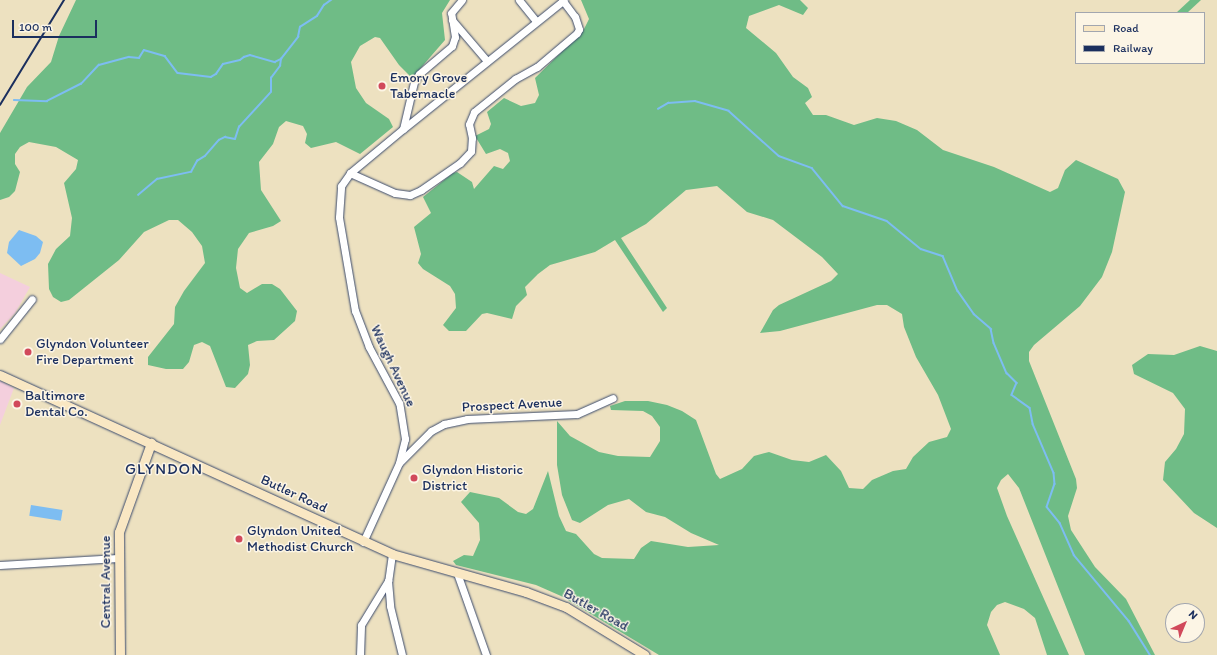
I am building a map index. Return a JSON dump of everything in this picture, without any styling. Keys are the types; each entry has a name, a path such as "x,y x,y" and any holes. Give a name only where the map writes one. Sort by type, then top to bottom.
{"main road":[{"name":"Butler Road","path":"0,375 392,554 526,592 566,607 645,655"},
{"name":"Central Avenue","path":"120,655 118,558 123,518 151,443"}],"street":[{"path":"403,129 414,82 419,74 449,50 454,41 451,18 454,8 462,0"},
{"path":"519,0 536,22"},
{"path":"562,0 575,17 579,29 573,37 536,67 515,80 474,112 469,124 472,144 468,156 421,190 403,195 350,173 536,22 562,0"},
{"path":"451,18 487,61"},
{"name":"Waugh Avenue","path":"350,173 341,186 339,199 347,267 359,324 402,413 405,439 400,462 363,542"},
{"path":"0,339 32,299"},
{"name":"Prospect Avenue","path":"400,462 431,431 444,424 467,420 577,414 613,398"},
{"path":"392,554 388,581 390,606 402,655"},
{"path":"0,565 118,558"},
{"path":"458,573 486,655"},
{"path":"360,655 361,624 388,581"}],"shaded area":[{"path":"0,273 30,287 15,313 0,329"},
{"path":"0,381 14,388 0,425"}],"green space":[{"path":"76,0 450,0 442,13 445,40 412,78 399,65 380,38 375,37 360,46 351,62 356,88 366,103 389,119 393,127 360,154 336,142 311,148 305,143 307,134 303,126 286,121 279,127 273,144 259,162 261,190 281,221 273,226 249,233 238,249 236,268 240,288 247,293 262,284 272,284 280,289 297,311 295,321 274,340 257,341 248,345 250,365 248,374 235,388 226,387 210,346 202,342 194,345 189,362 183,369 166,369 148,365 148,357 174,324 175,307 184,291 205,263 202,246 192,232 178,220 169,220 144,232 119,260 69,300 61,302 53,297 49,289 48,264 56,249 70,236 72,218 64,183 76,169 78,160 56,147 29,142 20,147 15,154 15,164 20,172 15,191 9,197 0,200 0,133 27,87 51,62 59,36"},
{"path":"581,0 800,0 808,8 803,15 779,5 749,16 746,28 776,53 793,77 808,88 812,97 805,103 813,115 826,115 854,125 877,118 896,121 917,130 943,150 994,167 1050,192 1058,188 1065,170 1076,160 1118,179 1125,192 1112,252 1102,277 1080,306 1034,345 1029,352 1029,361 1076,479 1077,488 1068,516 1071,530 1095,567 1126,599 1155,655 1085,655 1019,488 1008,474 1001,480 997,488 1007,516 1069,655 1047,655 1035,618 1024,609 1005,602 997,605 991,612 987,625 1000,655 659,655 561,596 536,585 456,565 453,561 464,555 473,556 480,540 479,523 461,502 470,492 499,498 518,512 526,514 533,509 548,471 559,516 566,531 576,534 594,554 602,558 634,559 641,548 651,541 688,547 719,545 691,533 665,517 646,512 629,499 608,505 580,523 572,520 562,495 557,465 557,421 570,436 599,452 618,456 650,457 660,441 660,427 652,416 643,411 611,410 610,406 625,401 648,401 667,405 682,411 696,420 716,474 720,479 742,469 754,456 769,452 792,460 809,462 826,455 841,471 849,488 863,489 872,480 893,471 906,469 913,457 929,442 947,437 951,429 938,395 916,357 904,327 902,314 887,305 877,305 780,331 760,333 773,310 779,305 831,281 838,274 822,257 773,220 747,212 717,186 686,190 646,224 621,238 667,308 663,312 615,240 595,252 550,265 538,274 525,287 527,295 516,306 512,319 487,313 482,314 466,331 449,331 443,325 456,308 455,294 450,286 423,269 418,263 421,254 414,227 431,213 423,197 453,173 457,172 472,182 474,189 494,166 503,169 510,161 508,153 500,149 486,154 475,136 489,129 491,124 487,112 504,98 521,106 535,103 539,95 535,78 583,31 589,19"},
{"path":"1190,0 1201,0 1188,12 1177,12"},
{"path":"1200,346 1217,351 1217,528 1194,513 1163,480 1165,462 1176,449 1184,434 1185,409 1173,393 1134,374 1132,365 1148,354 1174,355"}],"water":[{"path":"19,230 36,236 43,242 40,253 35,259 21,266 7,253 9,242"},
{"path":"31,505 63,510 61,521 29,516"}],"waterway":[{"path":"14,100 47,101 81,84 99,65 129,57 139,58 144,50 165,56 178,73 211,77 216,74 223,64 240,60 250,55 275,62 281,59 298,37 300,27 317,16 324,5 331,0"},
{"path":"138,195 157,179 191,172 197,161 205,156 219,140 225,137 235,139 239,127 271,92 271,78 280,66 281,59"},
{"path":"658,109 668,103 695,101 729,111 779,156 812,168 843,206 887,221 921,249 943,256 958,291 974,314 991,329 994,343 1007,373 1017,383 1012,395 1030,408 1033,424 1054,473 1055,484 1047,507 1060,523 1074,555 1129,621 1150,655"}],"railway":[{"path":"0,105 64,0"}],"place":[{"name":"Emory Grove Tabernacle","path":"382,86"},
{"name":"Glyndon Volunteer Fire Department","path":"28,352"},
{"name":"Baltimore Dental Co.","path":"17,404"},
{"name":"Glyndon Historic District","path":"414,478"},
{"name":"Glyndon United Methodist Church","path":"239,539"}],"district":[{"name":"GLYNDON","path":"164,469"}]}
